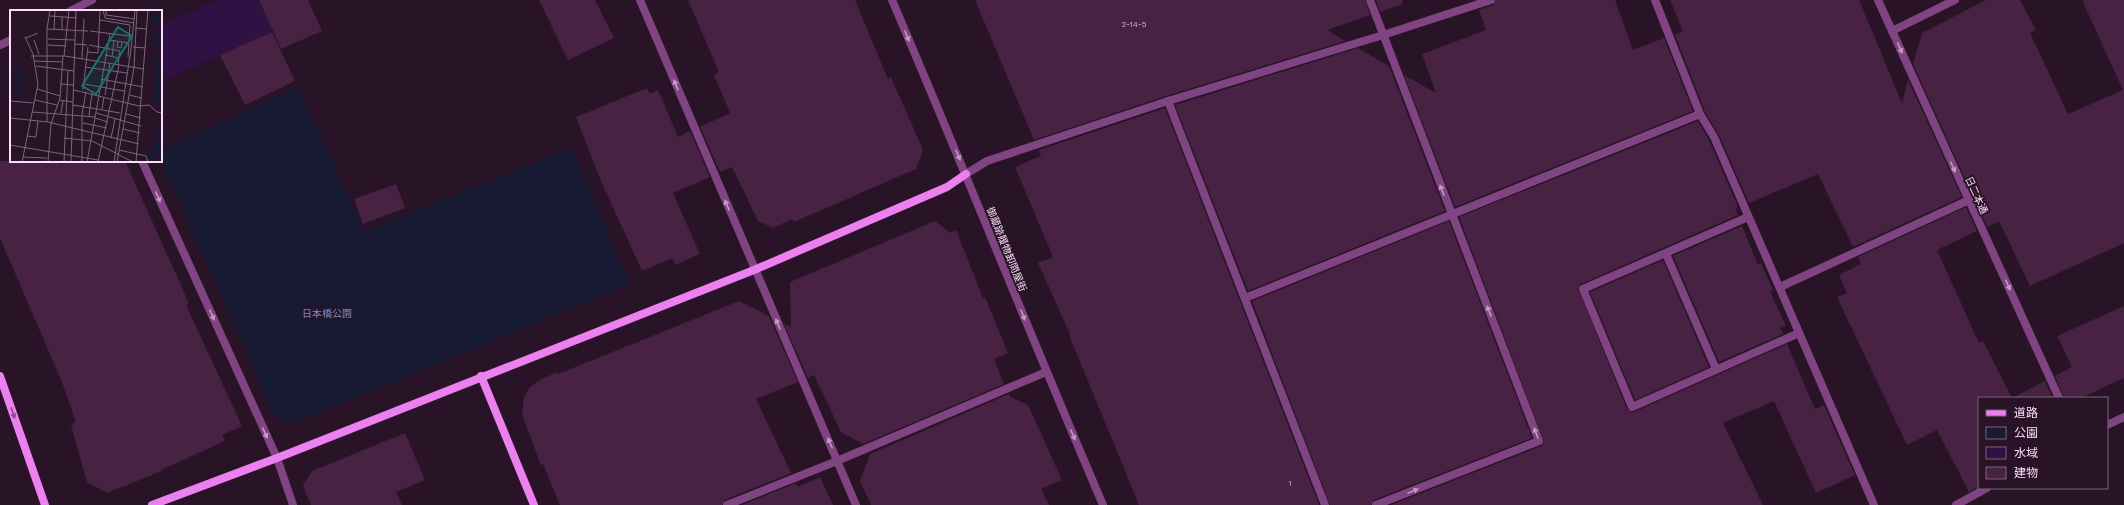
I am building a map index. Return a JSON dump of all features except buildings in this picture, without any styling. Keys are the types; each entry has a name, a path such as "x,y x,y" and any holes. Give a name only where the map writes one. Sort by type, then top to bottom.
{"street":[{"path":"72,10 92,0"},
{"path":"640,0 754,270 856,505"},
{"name":"御蔵跡履物卸問屋街","path":"892,0 966,174 1046,372 1103,505"},
{"path":"1370,0 1539,441 1376,505"},
{"path":"152,505 276,458 481,376 754,270 947,187 987,161 1168,101 1491,0"},
{"path":"1655,0 1700,114 1714,137 1874,505"},
{"name":"日二本通","path":"1878,0 2059,397"},
{"path":"1892,31 1955,0"},
{"path":"0,45 10,40"},
{"path":"1168,101 1325,505"},
{"path":"1245,298 1451,213 1700,114"},
{"path":"142,162 276,458 293,505"},
{"path":"1780,287 1969,200"},
{"path":"1748,217 1583,289 1632,407 1799,333"},
{"path":"1666,254 1716,369"},
{"path":"727,505 837,461 1046,372"},
{"path":"481,376 534,505"},
{"path":"1,379 45,505"},
{"path":"2108,425 2124,417"},
{"path":"1956,505 1985,489"}],"green space":[{"name":"日本橋公園","path":"298,87 364,231 571,148 630,284 292,424 275,416 161,162 162,150"}],"water":[{"path":"217,0 259,0 273,31 165,80 162,74 162,25"}]}
